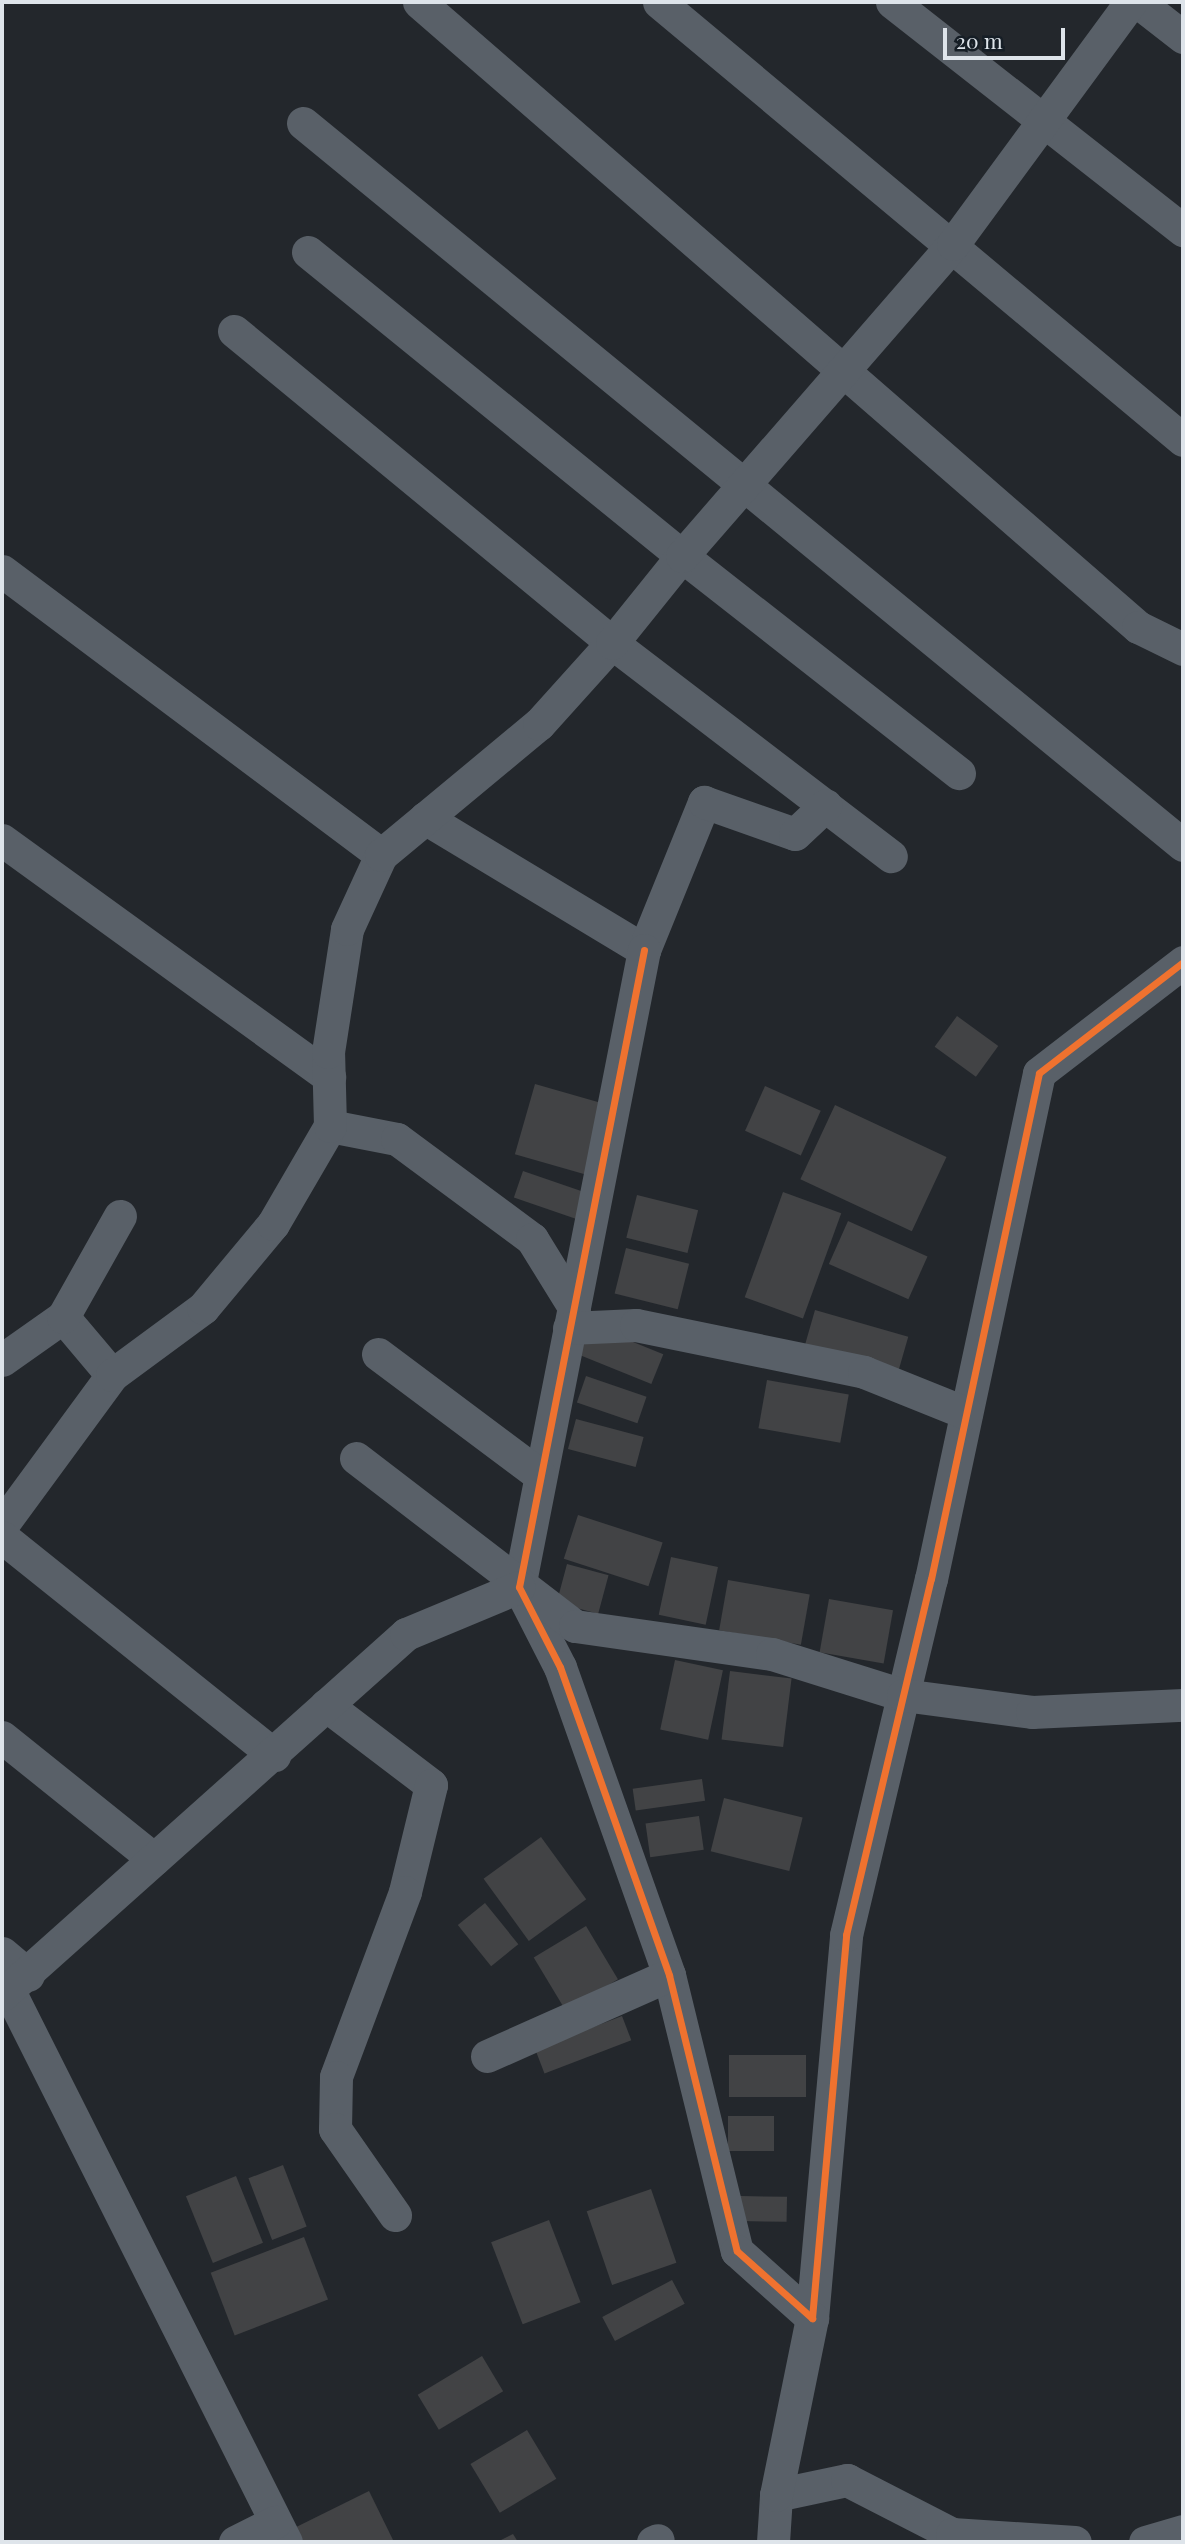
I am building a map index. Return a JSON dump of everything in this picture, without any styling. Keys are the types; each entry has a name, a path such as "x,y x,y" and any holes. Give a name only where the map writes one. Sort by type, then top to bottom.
{"street":[{"path":"419,2 1138,626 1183,649"},
{"path":"659,2 953,244 1183,440"},
{"path":"892,2 1183,230"},
{"path":"2,1525 112,1375 203,1308 273,1224 330,1126 328,1052 347,929 382,855 539,724 612,643 682,556 846,371 953,244 1042,119 1131,2"},
{"path":"1139,2 1183,37"},
{"path":"303,123 746,482 1183,845"},
{"path":"307,252 682,556 959,773"},
{"path":"234,331 612,643 891,856"},
{"path":"2,570 382,855"},
{"path":"812,2318 737,2251 669,1975 559,1667 519,1587 644,950 704,802 795,834 826,805"},
{"path":"425,818 644,950"},
{"path":"2,840 329,1077"},
{"path":"773,2542 776,2495 812,2318 846,1935 903,1695 1039,1073 1183,962"},
{"path":"330,1126 397,1139 531,1239 572,1317"},
{"path":"2,1360 63,1317 120,1216"},
{"path":"63,1317 112,1375"},
{"path":"572,1317 636,1325 864,1372 966,1413"},
{"path":"378,1354 540,1475"},
{"path":"356,1458 519,1587 576,1626 772,1654 903,1695 1032,1712 1183,1705"},
{"path":"2,1536 274,1755"},
{"path":"13,1986 406,1634 519,1587"},
{"path":"326,1705 431,1785 405,1892 336,2077 335,2129 396,2215"},
{"path":"2,1737 154,1859"},
{"path":"2,1954 13,1986 281,2532 235,2542"},
{"path":"487,2056 669,1975"},
{"path":"776,2495 847,2480 952,2534 1075,2542"},
{"path":"1145,2542 1183,2531"}],"building":[{"path":"957,1016 998,1046 976,1077 935,1047"},
{"path":"535,1084 611,1106 591,1176 515,1154"},
{"path":"765,1086 821,1111 801,1156 745,1131"},
{"path":"835,1105 946,1157 912,1231 800,1179"},
{"path":"523,1171 592,1195 583,1221 514,1197"},
{"path":"783,1192 841,1213 803,1318 745,1297"},
{"path":"637,1195 698,1210 687,1253 626,1238"},
{"path":"848,1221 927,1256 908,1299 829,1264"},
{"path":"626,1248 689,1264 678,1309 615,1294"},
{"path":"815,1310 908,1337 896,1378 803,1351"},
{"path":"591,1325 663,1354 651,1384 579,1355"},
{"path":"586,1376 647,1397 637,1423 577,1402"},
{"path":"767,1380 849,1394 840,1443 758,1428"},
{"path":"576,1419 644,1437 636,1467 568,1449"},
{"path":"578,1515 663,1543 648,1586 564,1559"},
{"path":"671,1557 718,1567 706,1625 659,1615"},
{"path":"567,1564 609,1575 598,1614 557,1603"},
{"path":"728,1580 810,1594 801,1645 719,1630"},
{"path":"829,1599 893,1610 884,1663 820,1652"},
{"path":"675,1660 723,1670 708,1740 660,1729"},
{"path":"730,1671 792,1679 783,1747 722,1739"},
{"path":"702,1779 705,1801 636,1811 633,1789"},
{"path":"724,1798 803,1818 789,1871 711,1851"},
{"path":"699,1816 704,1850 650,1857 646,1824"},
{"path":"541,1837 586,1899 529,1941 484,1879"},
{"path":"485,1903 518,1944 491,1966 458,1925"},
{"path":"586,1926 618,1979 566,2011 534,1957"},
{"path":"622,2016 631,2040 544,2074 535,2049"},
{"path":"729,2055 806,2055 806,2097 729,2097"},
{"path":"728,2116 774,2116 774,2151 728,2151"},
{"path":"283,2165 307,2227 272,2240 248,2178"},
{"path":"236,2176 263,2243 213,2263 186,2196"},
{"path":"651,2189 676,2263 612,2285 587,2211"},
{"path":"740,2196 787,2197 787,2222 740,2221"},
{"path":"549,2220 581,2302 523,2324 491,2242"},
{"path":"304,2237 328,2300 235,2335 211,2273"},
{"path":"672,2280 685,2304 615,2341 602,2317"},
{"path":"482,2356 503,2391 439,2430 418,2395"},
{"path":"527,2430 556,2479 500,2513 470,2464"},
{"path":"369,2491 394,2542 274,2542 272,2539"},
{"path":"513,2534 518,2542 497,2542"}],"cycle path":[{"path":"644,950 519,1587 560,1667 669,1975 737,2251 812,2318 846,1935 931,1579 1039,1073 1183,962"}]}
